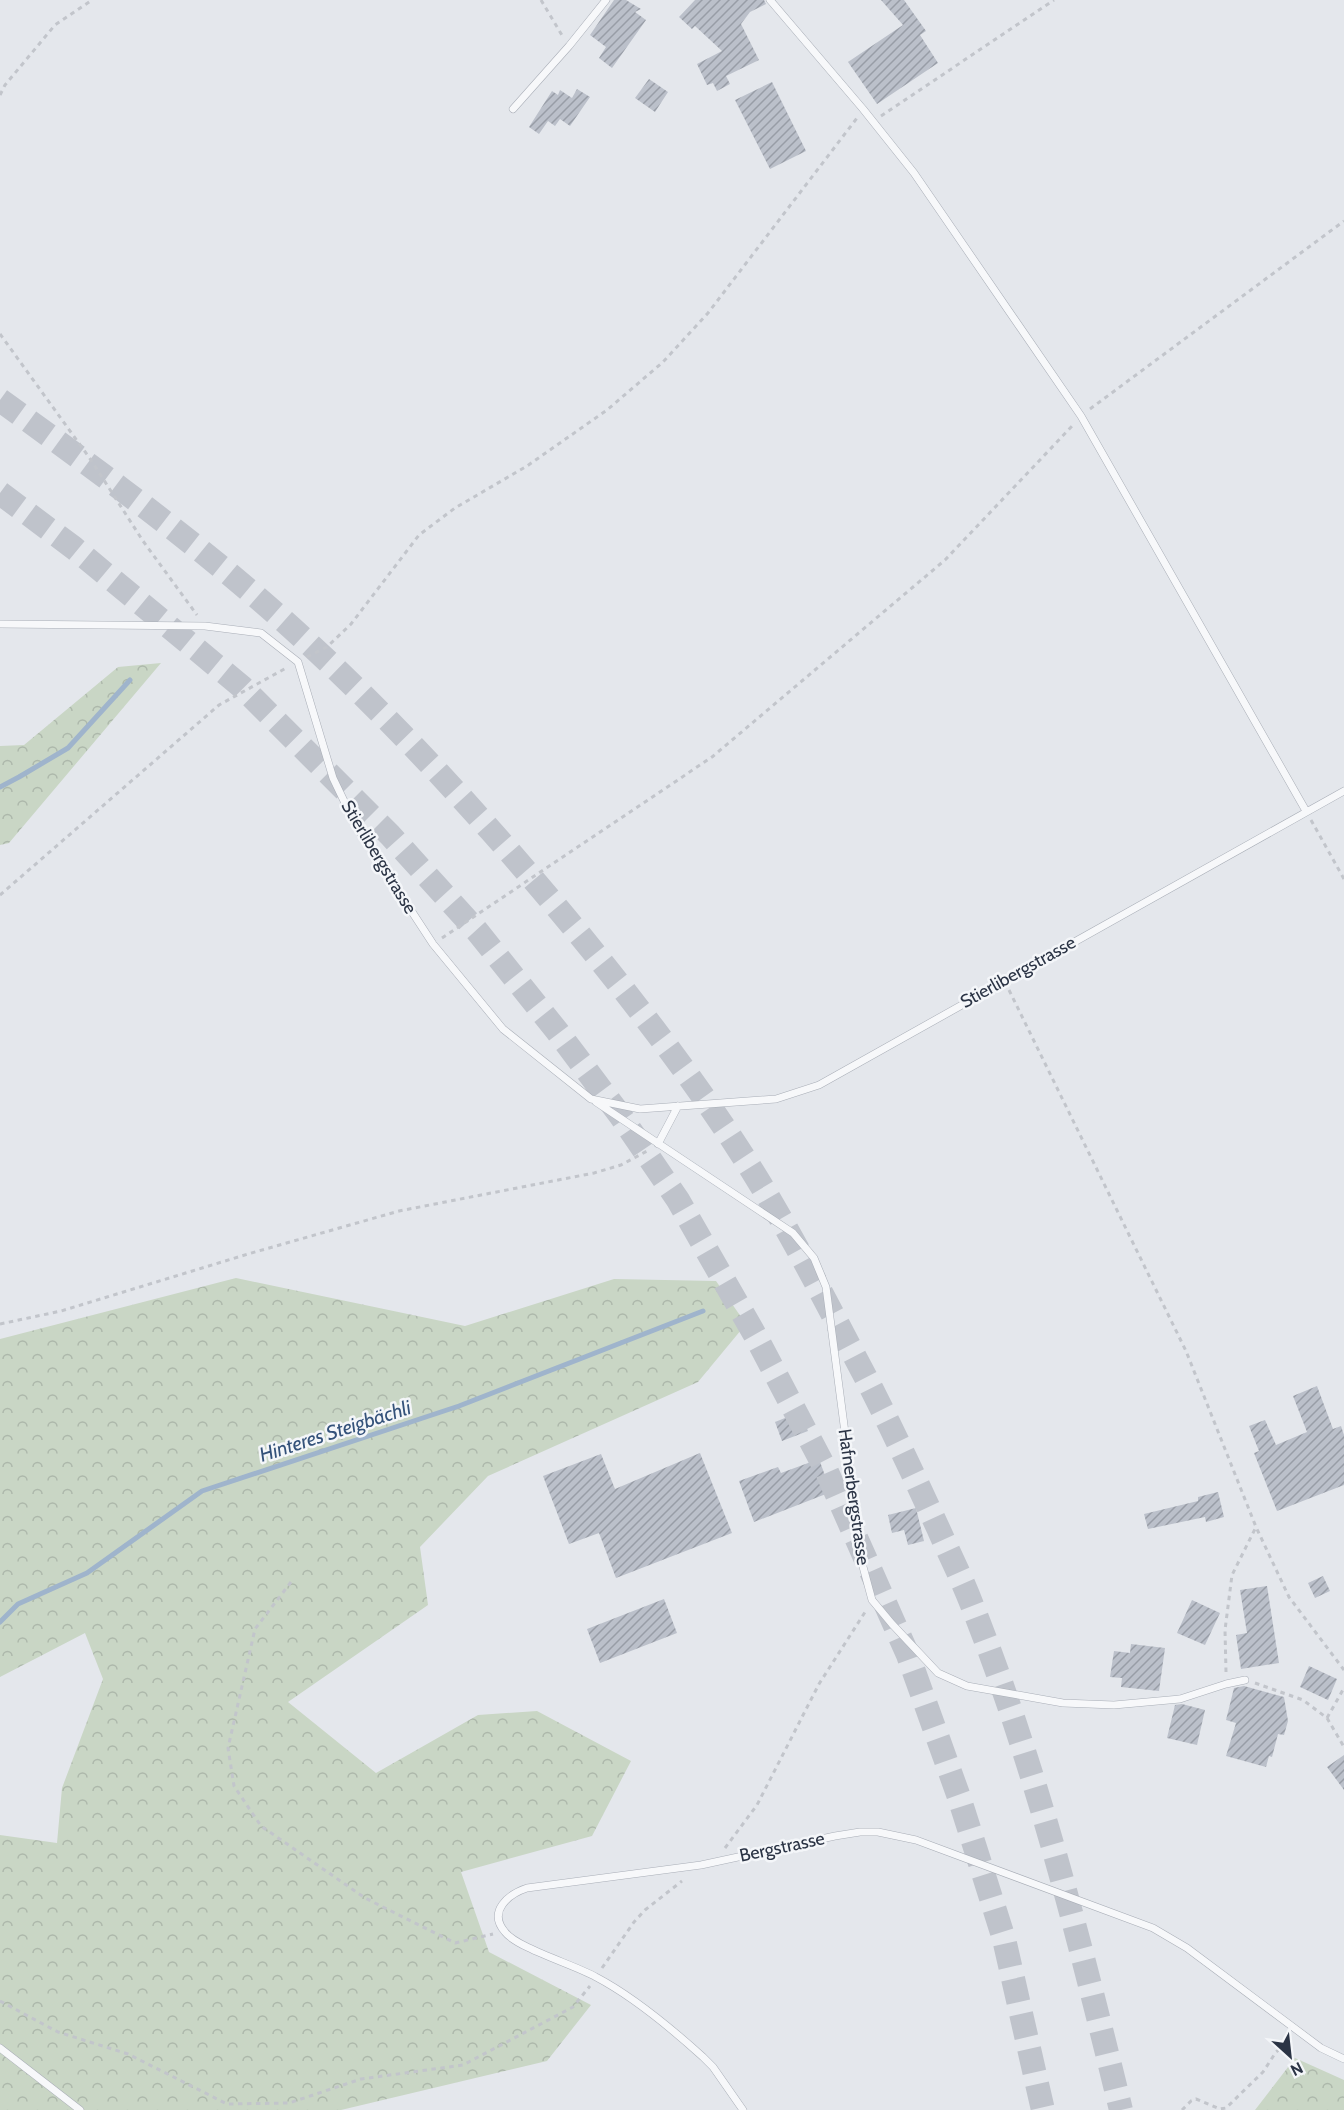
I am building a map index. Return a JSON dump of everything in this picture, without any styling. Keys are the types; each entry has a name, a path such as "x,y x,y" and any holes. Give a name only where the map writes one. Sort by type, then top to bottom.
{"lane":[{"path":"513,109 606,0"},
{"path":"770,0 914,173 1081,416 1306,811"},
{"path":"0,624 206,626 261,633 298,662"},
{"name":"Stierlibergstrasse","path":"298,662 333,778 356,826 433,944 503,1029 591,1099 640,1109 776,1100 819,1085 1344,791"},
{"name":"Hafnerbergstrasse","path":"591,1099 793,1233 814,1258 826,1287 862,1563 872,1600 939,1673 967,1686 1063,1703 1114,1705 1180,1699 1245,1680"},
{"path":"658,1144 678,1106"},
{"name":"Bergstrasse","path":"504,1931 500,1920 502,1904 507,1898 527,1888 701,1865 835,1836 878,1832 916,1840 1153,1928 1187,1948 1320,2048 1344,2059"},
{"path":"504,1931 523,1945 596,1977 633,2001 703,2057 713,2067 743,2110"},
{"path":"0,2048 80,2110"}],"path":[{"path":"0,94 56,25 92,0"},
{"path":"541,0 569,46"},
{"path":"873,121 1054,0"},
{"path":"0,896 219,705 327,647 351,624 419,535 455,508 527,466 598,416 663,362 708,313 863,109"},
{"path":"433,944 712,757 945,560 1081,416 1344,221"},
{"path":"0,334 92,460 143,541 206,626"},
{"path":"1306,811 1344,879"},
{"path":"1004,981 1186,1352 1256,1527 1289,1597 1344,1670"},
{"path":"0,1324 61,1311 399,1211 594,1173 621,1165 658,1144"},
{"path":"1226,1684 1225,1630 1232,1575 1256,1527"},
{"path":"291,1582 255,1629 228,1748 234,1786 261,1826 365,1898 455,1943 504,1931"},
{"path":"0,2001 58,2032 128,2054 227,2104 289,2103 361,2079 463,2066 573,2007 645,1910 701,1865 720,1855 757,1805 819,1684 872,1600"},
{"path":"1245,1680 1303,1700 1327,1718 1344,1747"},
{"path":"1327,1718 1344,1688"},
{"path":"1182,2110 1196,2099 1220,2109 1228,2107 1263,2072 1276,2052 1294,2037"}],"green space":[{"path":"161,663 9,843 0,845 0,746 24,745 118,667"},
{"path":"236,1278 465,1326 614,1279 716,1281 746,1324 698,1382 488,1476 420,1547 428,1605 288,1702 376,1773 478,1715 537,1711 631,1761 592,1836 461,1872 489,1952 591,2005 547,2061 341,2110 0,2110 0,1835 57,1843 62,1788 103,1679 85,1633 0,1677 0,1339"},
{"path":"1295,2058 1344,2080 1344,2110 1255,2110"}],"building":[{"path":"614,0 626,0 641,9 635,12 646,20 612,68 599,58 606,47 590,35"},
{"path":"695,0 764,0 766,4 750,12 741,24 759,60 726,76 730,84 717,91 713,83 707,85 697,64 722,51 695,26 692,29 679,17"},
{"path":"881,0 904,0 926,31 920,35 938,63 877,104 848,62 903,25"},
{"path":"649,79 668,92 655,112 635,98"},
{"path":"772,82 806,151 770,169 735,100"},
{"path":"577,89 590,97 570,126 560,119 555,126 548,121 539,134 529,127 552,91 558,95 560,90 572,98"},
{"path":"1317,1386 1333,1429 1341,1426 1344,1435 1344,1485 1277,1511 1254,1453 1259,1451 1249,1426 1265,1420 1276,1445 1307,1432 1293,1396"},
{"path":"800,1412 808,1431 782,1441 775,1422"},
{"path":"700,1453 732,1533 616,1578 599,1533 569,1544 543,1476 601,1454 615,1489"},
{"path":"819,1459 831,1492 754,1522 739,1481 778,1467 781,1473"},
{"path":"1218,1492 1224,1517 1206,1522 1205,1517 1148,1529 1144,1514 1198,1501 1198,1497"},
{"path":"916,1508 924,1541 908,1545 904,1530 892,1533 888,1515"},
{"path":"1323,1576 1330,1591 1315,1598 1308,1583"},
{"path":"1267,1586 1279,1663 1241,1669 1236,1635 1247,1633 1240,1590"},
{"path":"664,1599 677,1633 600,1663 587,1629"},
{"path":"1192,1600 1220,1613 1205,1645 1177,1633"},
{"path":"1131,1644 1165,1648 1159,1691 1121,1687 1122,1678 1110,1677 1114,1651 1130,1653"},
{"path":"1309,1666 1337,1679 1328,1700 1300,1687"},
{"path":"1244,1686 1284,1697 1288,1721 1284,1735 1278,1734 1272,1757 1269,1756 1266,1767 1226,1756 1236,1723 1226,1720 1234,1688"},
{"path":"1182,1704 1205,1710 1197,1745 1167,1738 1175,1705"},
{"path":"1344,1755 1344,1790 1327,1767"}],"waterway":[{"path":"0,787 68,748 130,680"},
{"name":"Hinteres Steigbächli","path":"0,1622 18,1604 87,1573 202,1491 459,1406 703,1311"}],"tunnel":[{"path":"0,400 118,486 195,546 270,608 343,675 481,820 579,934 667,1046 729,1134 790,1235 866,1378 908,1463 968,1595 1017,1729 1037,1792 1073,1918 1121,2110"},
{"path":"0,493 74,548 242,687 390,835 477,931 557,1031 620,1115 678,1200 755,1335 827,1472 908,1655 959,1797 1004,1939 1043,2110"}]}
